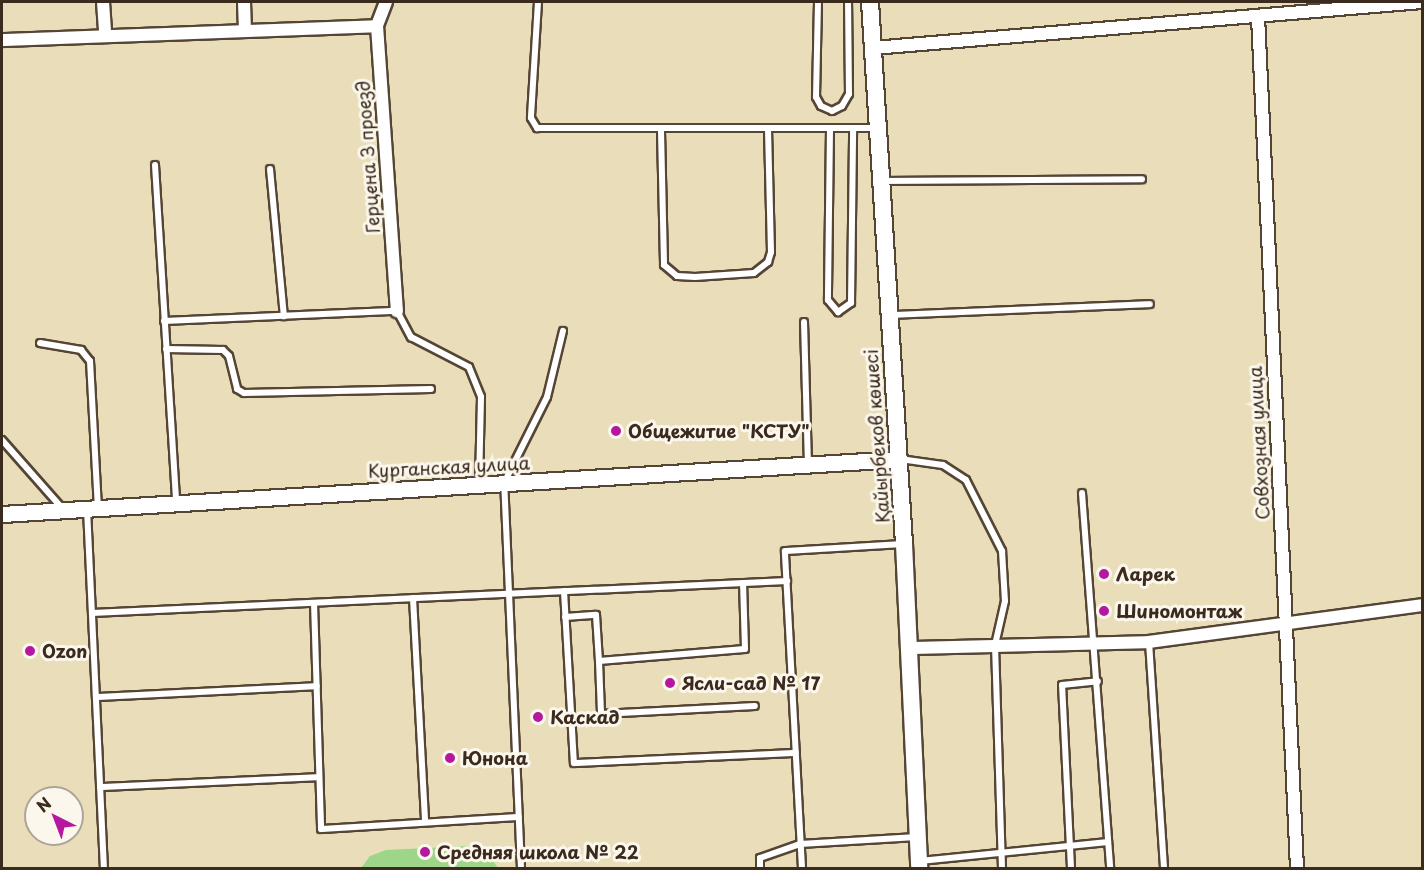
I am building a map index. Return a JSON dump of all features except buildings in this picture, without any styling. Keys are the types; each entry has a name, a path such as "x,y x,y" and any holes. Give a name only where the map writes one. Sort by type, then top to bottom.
{"main road":[{"name":"Қайырбеков көшесі","path":"870,2 904,544 919,865"}],"street":[{"path":"103,2 105,34"},
{"path":"244,2 245,31"},
{"name":"Герцена 3 проезд","path":"386,2 377,26 397,311"},
{"path":"873,48 1422,2"},
{"name":"Совхозная улица","path":"1258,16 1297,868"},
{"path":"2,40 105,34 377,26"},
{"name":"Курганская улица","path":"2,514 899,459"},
{"path":"909,648 1149,642 1286,626 1422,605"}],"lane":[{"path":"538,2 533,124 537,128 661,130 877,128"},
{"path":"818,2 816,97 821,106 832,111 842,106 849,94 848,2"},
{"path":"830,129 828,300 838,312 851,303 853,128"},
{"path":"661,130 664,265 677,276 695,277 754,273 768,262 768,130"},
{"path":"155,165 176,503"},
{"path":"270,169 284,316"},
{"path":"880,182 1142,179"},
{"path":"888,315 1150,304"},
{"path":"164,321 397,311 411,337 469,367 481,397 479,485"},
{"path":"804,322 808,465"},
{"path":"521,868 504,483 547,398 563,331"},
{"path":"40,343 81,350 90,361 93,508 92,614 104,868"},
{"path":"166,349 223,350 229,356 237,389 244,393 431,389"},
{"path":"2,441 63,510"},
{"path":"899,459 943,465 966,480 1002,551 1005,601 994,645 1002,868"},
{"path":"1082,493 1096,644 1110,868"},
{"path":"802,868 785,551 904,544"},
{"path":"92,614 787,581"},
{"path":"600,661 745,649 743,583"},
{"path":"564,591 574,763 796,753"},
{"path":"413,598 425,822"},
{"path":"314,603 321,829 519,817"},
{"path":"565,617 597,615 601,714 755,706"},
{"path":"1149,642 1164,868"},
{"path":"1071,868 1062,685 1098,681"},
{"path":"96,697 317,686"},
{"path":"100,787 320,777"},
{"path":"760,868 760,858 800,844 918,837"},
{"path":"919,865 1108,842"}],"green space":[{"path":"469,846 486,851 498,868 361,868 370,856 386,850"}],"place":[{"name":"Общежитие \"КСТУ\"","path":"616,431"},
{"name":"Ларек","path":"1104,574"},
{"name":"Шиномонтаж","path":"1104,611"},
{"name":"Ozon","path":"30,651"},
{"name":"Ясли-сад № 17","path":"670,683"},
{"name":"Каскад","path":"538,717"},
{"name":"Юнона","path":"450,758"},
{"name":"Средняя школа № 22","path":"425,852"}]}
